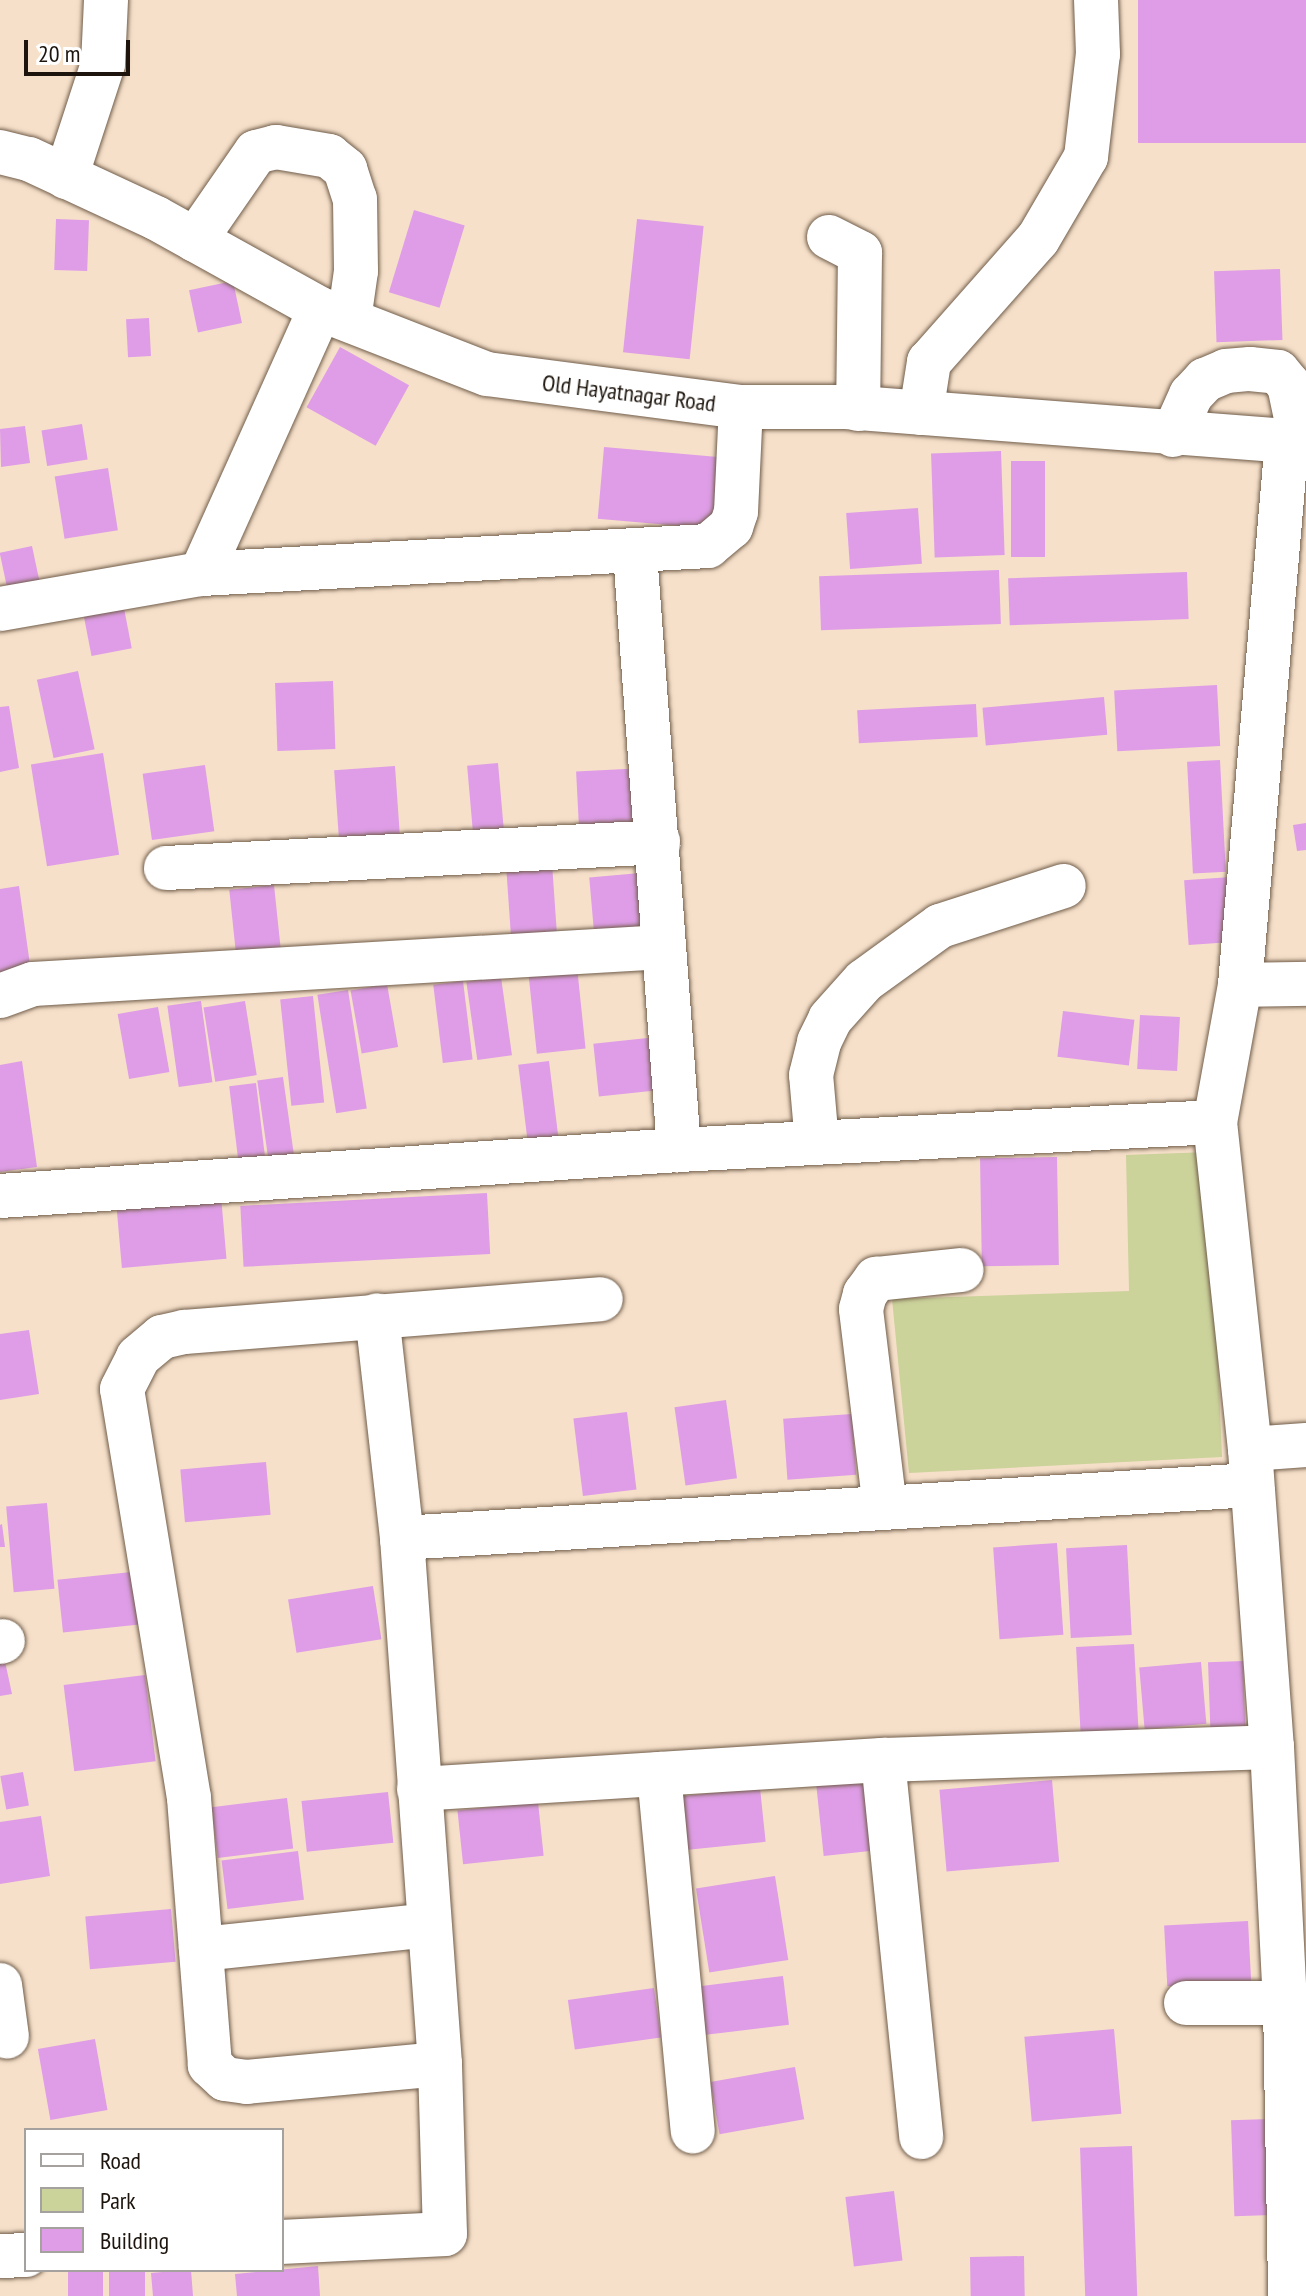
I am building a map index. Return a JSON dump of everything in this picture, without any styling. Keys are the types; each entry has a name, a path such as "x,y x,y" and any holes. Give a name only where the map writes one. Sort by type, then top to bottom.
{"street":[{"path":"66,177 103,64 106,0"},
{"path":"921,413 929,362 1038,239 1086,157 1098,54 1096,0"},
{"path":"195,240 256,152 276,147 329,156 345,169 355,199 356,271 201,574"},
{"name":"Old Hayatnagar Road","path":"0,152 66,177 195,240 334,314 487,374 741,407 858,409 1298,442"},
{"path":"829,237 860,253 858,409"},
{"path":"1173,435 1191,395 1205,380 1250,369 1278,372 1289,385 1298,442 1240,985 1215,1122 1251,1467 1272,1747 1292,1900 1285,2003 1290,2296"},
{"path":"0,609 201,574 635,553 708,546 731,527 741,407"},
{"path":"635,553 679,1150"},
{"path":"166,868 658,842"},
{"path":"817,1143 811,1075 819,1042 830,1019 864,981 940,926 1064,886"},
{"path":"0,996 33,984 664,947"},
{"path":"1240,985 1306,984"},
{"path":"0,1196 679,1150 1215,1122"},
{"path":"885,1508 861,1309 865,1294 876,1279 962,1270"},
{"path":"440,2064 247,2082 225,2079 210,2065 189,1798 122,1389 138,1357 162,1337 377,1315 601,1299"},
{"path":"284,2242 445,2234 440,2064 402,1538 377,1315"},
{"path":"402,1538 885,1508 1251,1467 1306,1445"},
{"path":"419,1789 883,1760 1272,1747"},
{"path":"883,1760 921,2137"},
{"path":"659,1774 693,2131"},
{"path":"201,1949 429,1925"},
{"path":"0,1985 7,2049"},
{"path":"1186,2003 1285,2003"},
{"path":"0,2256 24,2255"}],"green space":[{"path":"1209,1152 1222,1457 909,1473 892,1299 1129,1291 1126,1155"}],"building":[{"path":"1138,0 1306,0 1306,143 1138,143"},
{"path":"414,210 465,225 440,308 389,292"},
{"path":"56,219 89,220 87,271 54,270"},
{"path":"637,219 704,226 690,359 623,352"},
{"path":"1280,269 1282,340 1217,342 1214,271"},
{"path":"233,281 242,323 198,332 189,290"},
{"path":"149,318 151,356 128,357 126,319"},
{"path":"340,347 409,385 376,446 307,407"},
{"path":"82,424 88,460 47,466 42,430"},
{"path":"25,426 30,463 1,467 0,429"},
{"path":"604,447 727,458 720,529 598,519"},
{"path":"1001,451 1005,555 935,557 931,453"},
{"path":"1011,461 1045,461 1045,557 1011,557"},
{"path":"108,468 118,530 65,539 55,476"},
{"path":"918,508 922,564 850,569 846,513"},
{"path":"32,546 41,590 9,597 0,553"},
{"path":"999,570 1001,624 821,630 819,576"},
{"path":"1187,572 1189,619 1010,625 1008,578"},
{"path":"123,603 132,648 92,656 83,611"},
{"path":"78,671 95,749 54,758 37,680"},
{"path":"333,681 335,749 277,751 275,683"},
{"path":"1217,685 1220,746 1117,751 1114,690"},
{"path":"1104,697 1107,735 986,745 982,708"},
{"path":"976,704 978,737 859,743 857,710"},
{"path":"9,706 19,768 0,772 0,707"},
{"path":"103,753 119,855 47,866 31,764"},
{"path":"1220,760 1226,872 1193,874 1187,762"},
{"path":"498,763 505,838 474,840 467,766"},
{"path":"205,765 214,831 152,840 143,774"},
{"path":"395,766 401,847 340,851 334,770"},
{"path":"645,768 648,827 579,831 576,772"},
{"path":"1306,823 1306,850 1297,851 1293,825"},
{"path":"551,849 557,939 511,942 505,852"},
{"path":"651,872 656,929 594,934 589,877"},
{"path":"1231,877 1236,942 1189,945 1184,880"},
{"path":"274,885 282,962 237,966 229,890"},
{"path":"19,886 31,972 0,977 0,889"},
{"path":"577,967 586,1049 537,1054 528,972"},
{"path":"501,977 512,1055 477,1060 466,982"},
{"path":"463,981 473,1059 443,1063 433,985"},
{"path":"387,984 398,1047 362,1053 351,990"},
{"path":"348,990 367,1109 336,1113 317,995"},
{"path":"313,996 324,1102 291,1106 280,999"},
{"path":"201,1001 212,1082 179,1087 167,1006"},
{"path":"245,1001 257,1075 215,1082 204,1008"},
{"path":"158,1007 169,1072 129,1079 118,1014"},
{"path":"1063,1011 1134,1020 1129,1065 1057,1057"},
{"path":"1140,1015 1180,1017 1177,1071 1137,1069"},
{"path":"657,1037 663,1090 599,1096 593,1044"},
{"path":"22,1061 37,1167 0,1172 0,1065"},
{"path":"549,1061 559,1139 528,1143 518,1065"},
{"path":"283,1077 295,1159 269,1163 257,1081"},
{"path":"256,1083 266,1162 239,1166 229,1086"},
{"path":"1057,1157 1059,1265 982,1266 980,1158"},
{"path":"487,1193 490,1254 244,1267 240,1206"},
{"path":"221,1196 226,1259 122,1268 116,1205"},
{"path":"29,1330 39,1394 0,1400 0,1334"},
{"path":"726,1400 737,1478 686,1485 675,1407"},
{"path":"627,1412 637,1489 583,1496 573,1419"},
{"path":"852,1414 856,1475 787,1480 783,1419"},
{"path":"266,1462 271,1515 185,1522 180,1469"},
{"path":"47,1503 54,1589 14,1592 6,1507"},
{"path":"2,1524 5,1547 0,1547"},
{"path":"1057,1543 1063,1635 1000,1639 993,1547"},
{"path":"1127,1545 1132,1635 1071,1638 1066,1548"},
{"path":"141,1571 147,1624 63,1632 57,1580"},
{"path":"373,1586 381,1639 297,1653 288,1599"},
{"path":"1134,1644 1139,1732 1081,1735 1076,1647"},
{"path":"3,1652 12,1694 0,1696 0,1653"},
{"path":"1243,1661 1246,1736 1211,1737 1208,1662"},
{"path":"1201,1662 1206,1724 1145,1729 1139,1667"},
{"path":"145,1675 156,1761 74,1771 64,1685"},
{"path":"23,1772 29,1805 6,1809 0,1776"},
{"path":"867,1780 874,1851 824,1856 816,1785"},
{"path":"1052,1780 1059,1862 947,1872 939,1790"},
{"path":"760,1788 766,1842 686,1850 680,1796"},
{"path":"388,1792 393,1843 307,1852 301,1801"},
{"path":"287,1798 293,1849 218,1858 212,1807"},
{"path":"538,1802 544,1856 463,1864 457,1810"},
{"path":"41,1816 50,1876 0,1884 0,1822"},
{"path":"298,1851 304,1900 228,1909 222,1860"},
{"path":"775,1876 788,1960 709,1972 696,1889"},
{"path":"171,1909 176,1962 90,1969 85,1916"},
{"path":"1248,1921 1251,1982 1167,1986 1164,1925"},
{"path":"783,1976 789,2025 700,2036 694,1987"},
{"path":"654,1988 661,2038 575,2050 568,2000"},
{"path":"1114,2029 1121,2114 1032,2122 1024,2037"},
{"path":"95,2039 108,2110 50,2120 38,2049"},
{"path":"795,2067 804,2119 720,2134 710,2082"},
{"path":"1269,2119 1272,2215 1234,2216 1231,2120"},
{"path":"1132,2146 1137,2296 1085,2296 1080,2148"},
{"path":"894,2191 903,2260 854,2266 845,2197"},
{"path":"1024,2256 1025,2296 971,2296 970,2257"},
{"path":"318,2266 320,2296 237,2296 235,2274 284,2272 284,2269"},
{"path":"68,2272 103,2272 103,2296 68,2296"},
{"path":"109,2272 145,2272 145,2296 109,2296"},
{"path":"191,2272 193,2296 153,2296 151,2273"}]}
